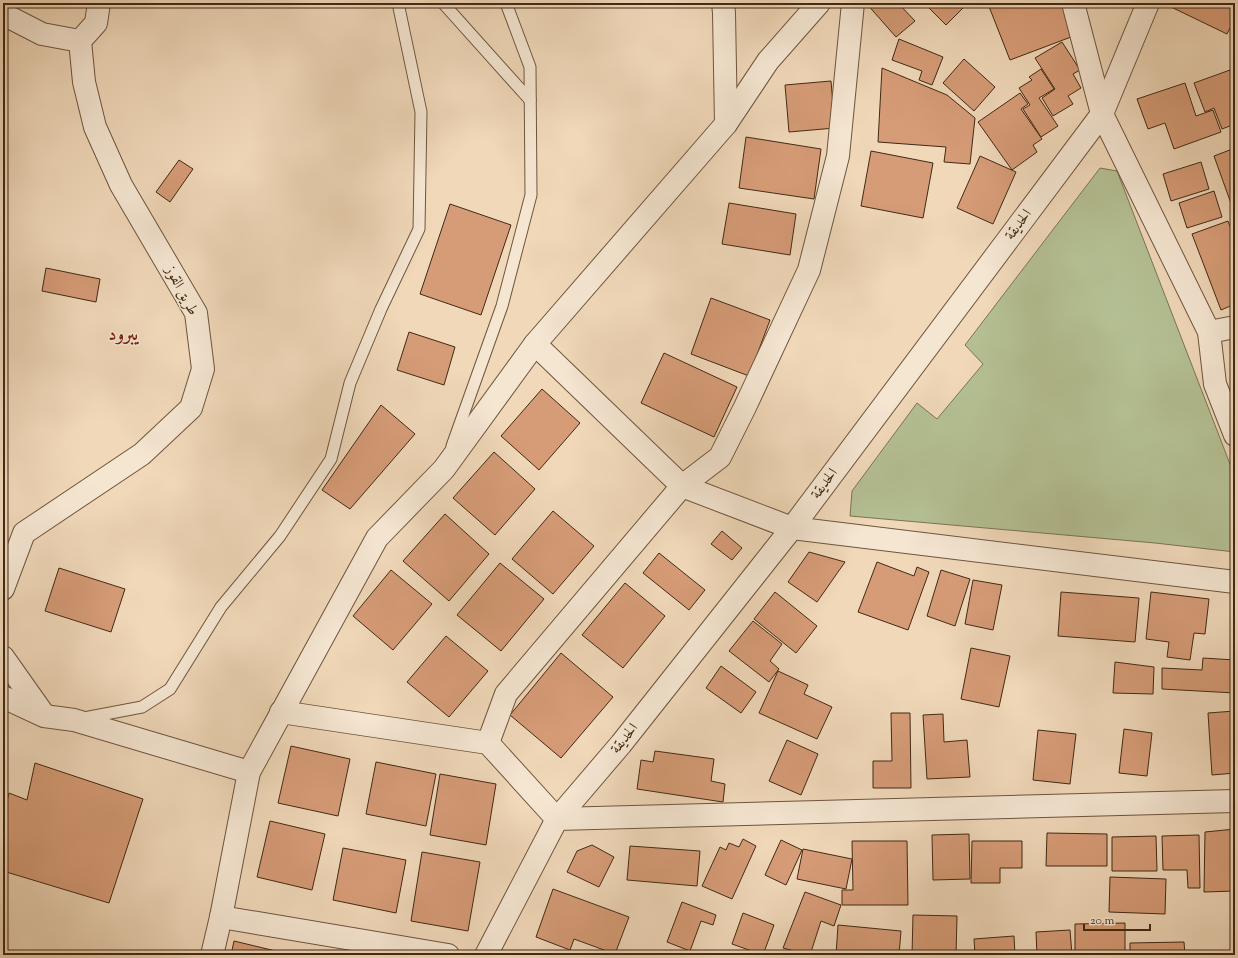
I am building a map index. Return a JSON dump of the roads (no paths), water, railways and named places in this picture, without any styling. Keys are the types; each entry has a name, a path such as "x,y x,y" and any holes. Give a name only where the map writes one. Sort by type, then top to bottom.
{"street":[{"path":"3,14 42,34 80,41 96,24 99,3"},
{"path":"723,3 726,124"},
{"path":"212,955 221,917 249,772 377,538 444,469 536,344 726,124 768,61 819,3"},
{"path":"488,743 506,694 682,486 720,457 745,407 809,270 838,156 853,3"},
{"path":"1073,3 1102,114 1209,332 1225,384 1235,435"},
{"name":"الحديقة","path":"486,955 557,818 621,744 792,528 1102,114 1148,3"},
{"name":"طريق القوز","path":"3,589 24,533 142,454 191,408 203,369 196,314 120,185 95,127 84,82 80,41"},
{"path":"1209,332 1235,327"},
{"path":"536,344 682,486 792,528 1235,582"},
{"path":"3,657 44,716"},
{"path":"3,697 44,716 74,720 249,772"},
{"path":"281,712 488,743 557,818 1235,801"},
{"path":"221,917 448,955"}],"lane":[{"path":"74,720 142,708 170,689 221,607 280,536 331,459 350,383 381,310 419,229 421,112 398,3"},
{"path":"443,3 530,100"},
{"path":"444,469 502,306 531,195 530,67 506,3"}],"district":[{"name":"يبرود","path":"123,335"}]}
